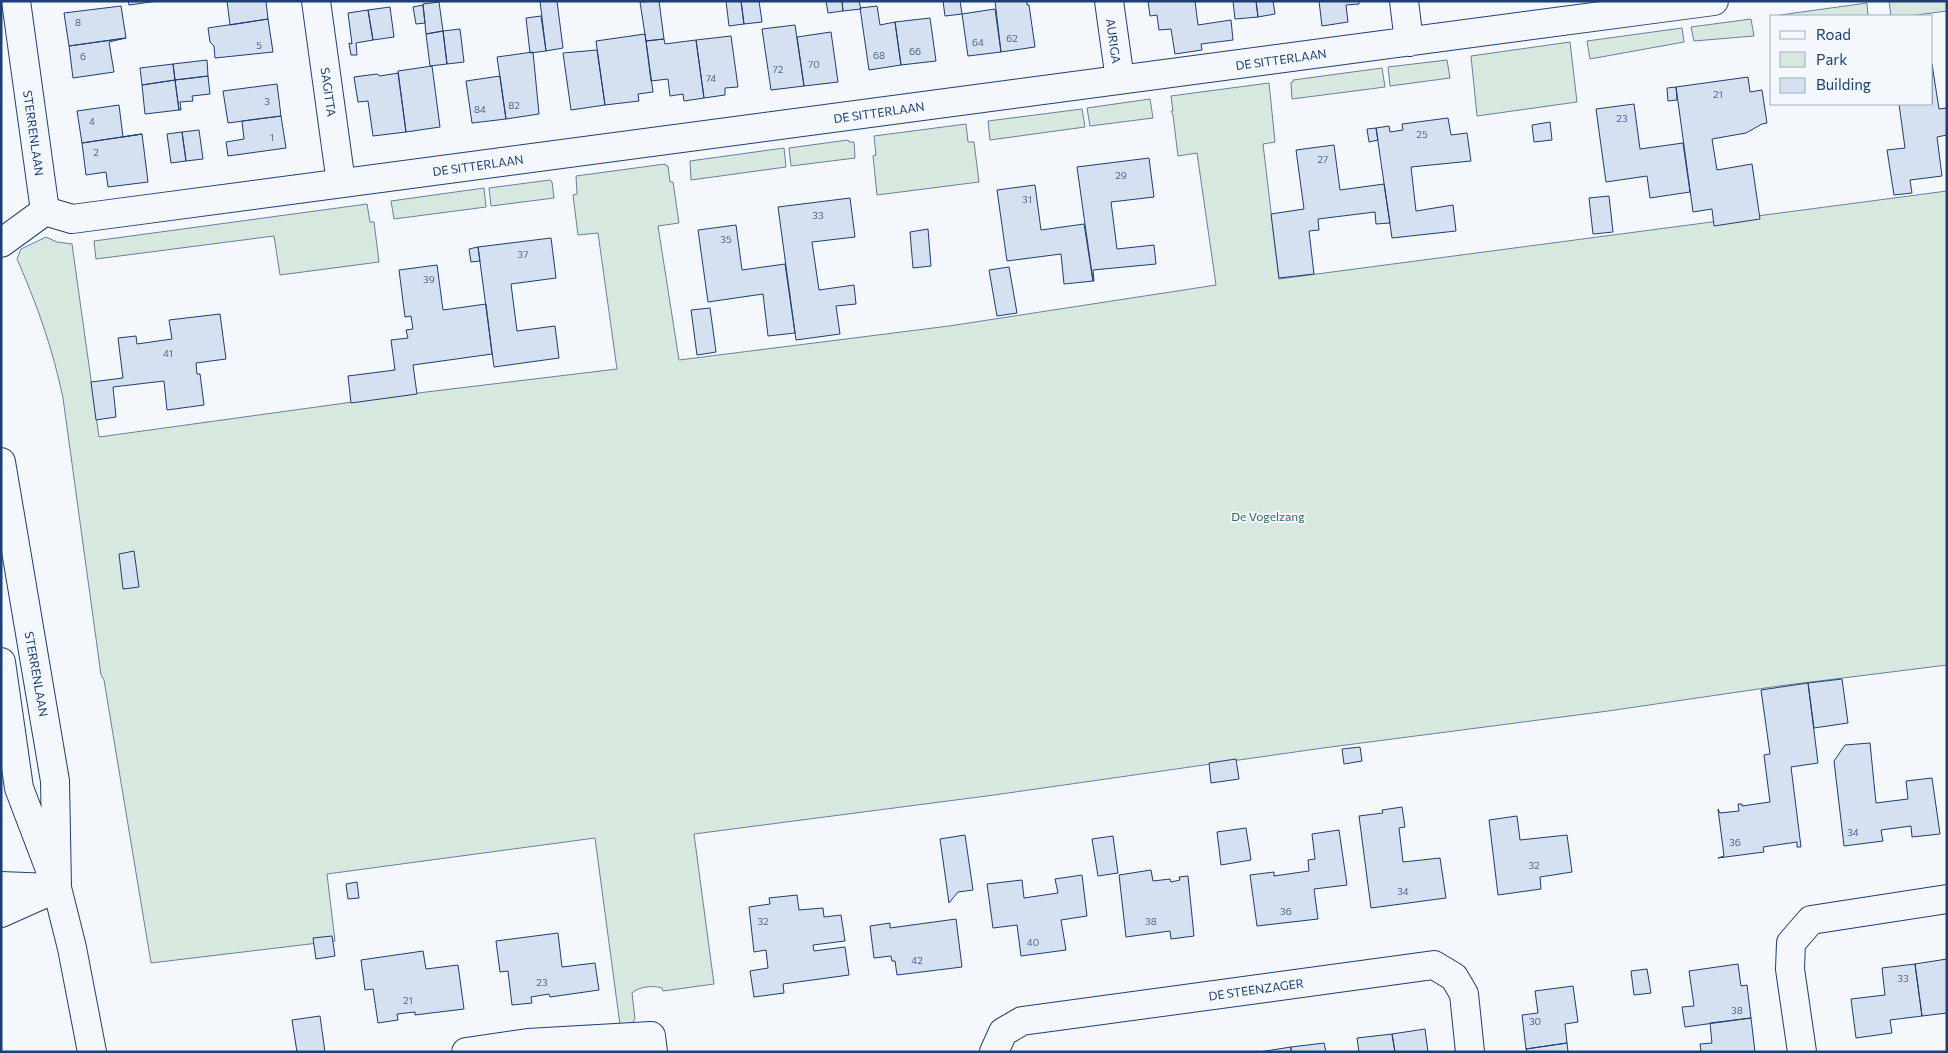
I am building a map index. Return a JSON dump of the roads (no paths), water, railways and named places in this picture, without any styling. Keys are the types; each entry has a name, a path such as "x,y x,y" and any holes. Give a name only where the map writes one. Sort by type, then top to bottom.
{"street":[{"name":"STERRENLAAN","path":"16,1 45,211"},
{"name":"SAGITTA","path":"316,1 341,183"},
{"name":"AURIGA","path":"1109,1 1120,80"},
{"path":"1404,1 1409,42"},
{"name":"DE SITTERLAAN","path":"45,211 72,218 1714,1"},
{"path":"1,243 45,211"},
{"name":"STERRENLAAN","path":"1,462 55,781 57,888"},
{"name":"STERRENLAAN","path":"1,662 19,788 57,888 72,948 92,1052"},
{"path":"1,886 57,888"},
{"path":"1,913 57,888"},
{"path":"1802,1052 1790,969 1791,943 1800,931 1811,920 1947,899"},
{"name":"DE STEENZAGER","path":"994,1052 1003,1032 1022,1022 1434,965 1454,977 1464,994 1470,1052"},
{"path":"466,1052 528,1043 651,1036 653,1052"}],"park label":[{"name":"De Vogelzang","path":"1268,516"}]}
